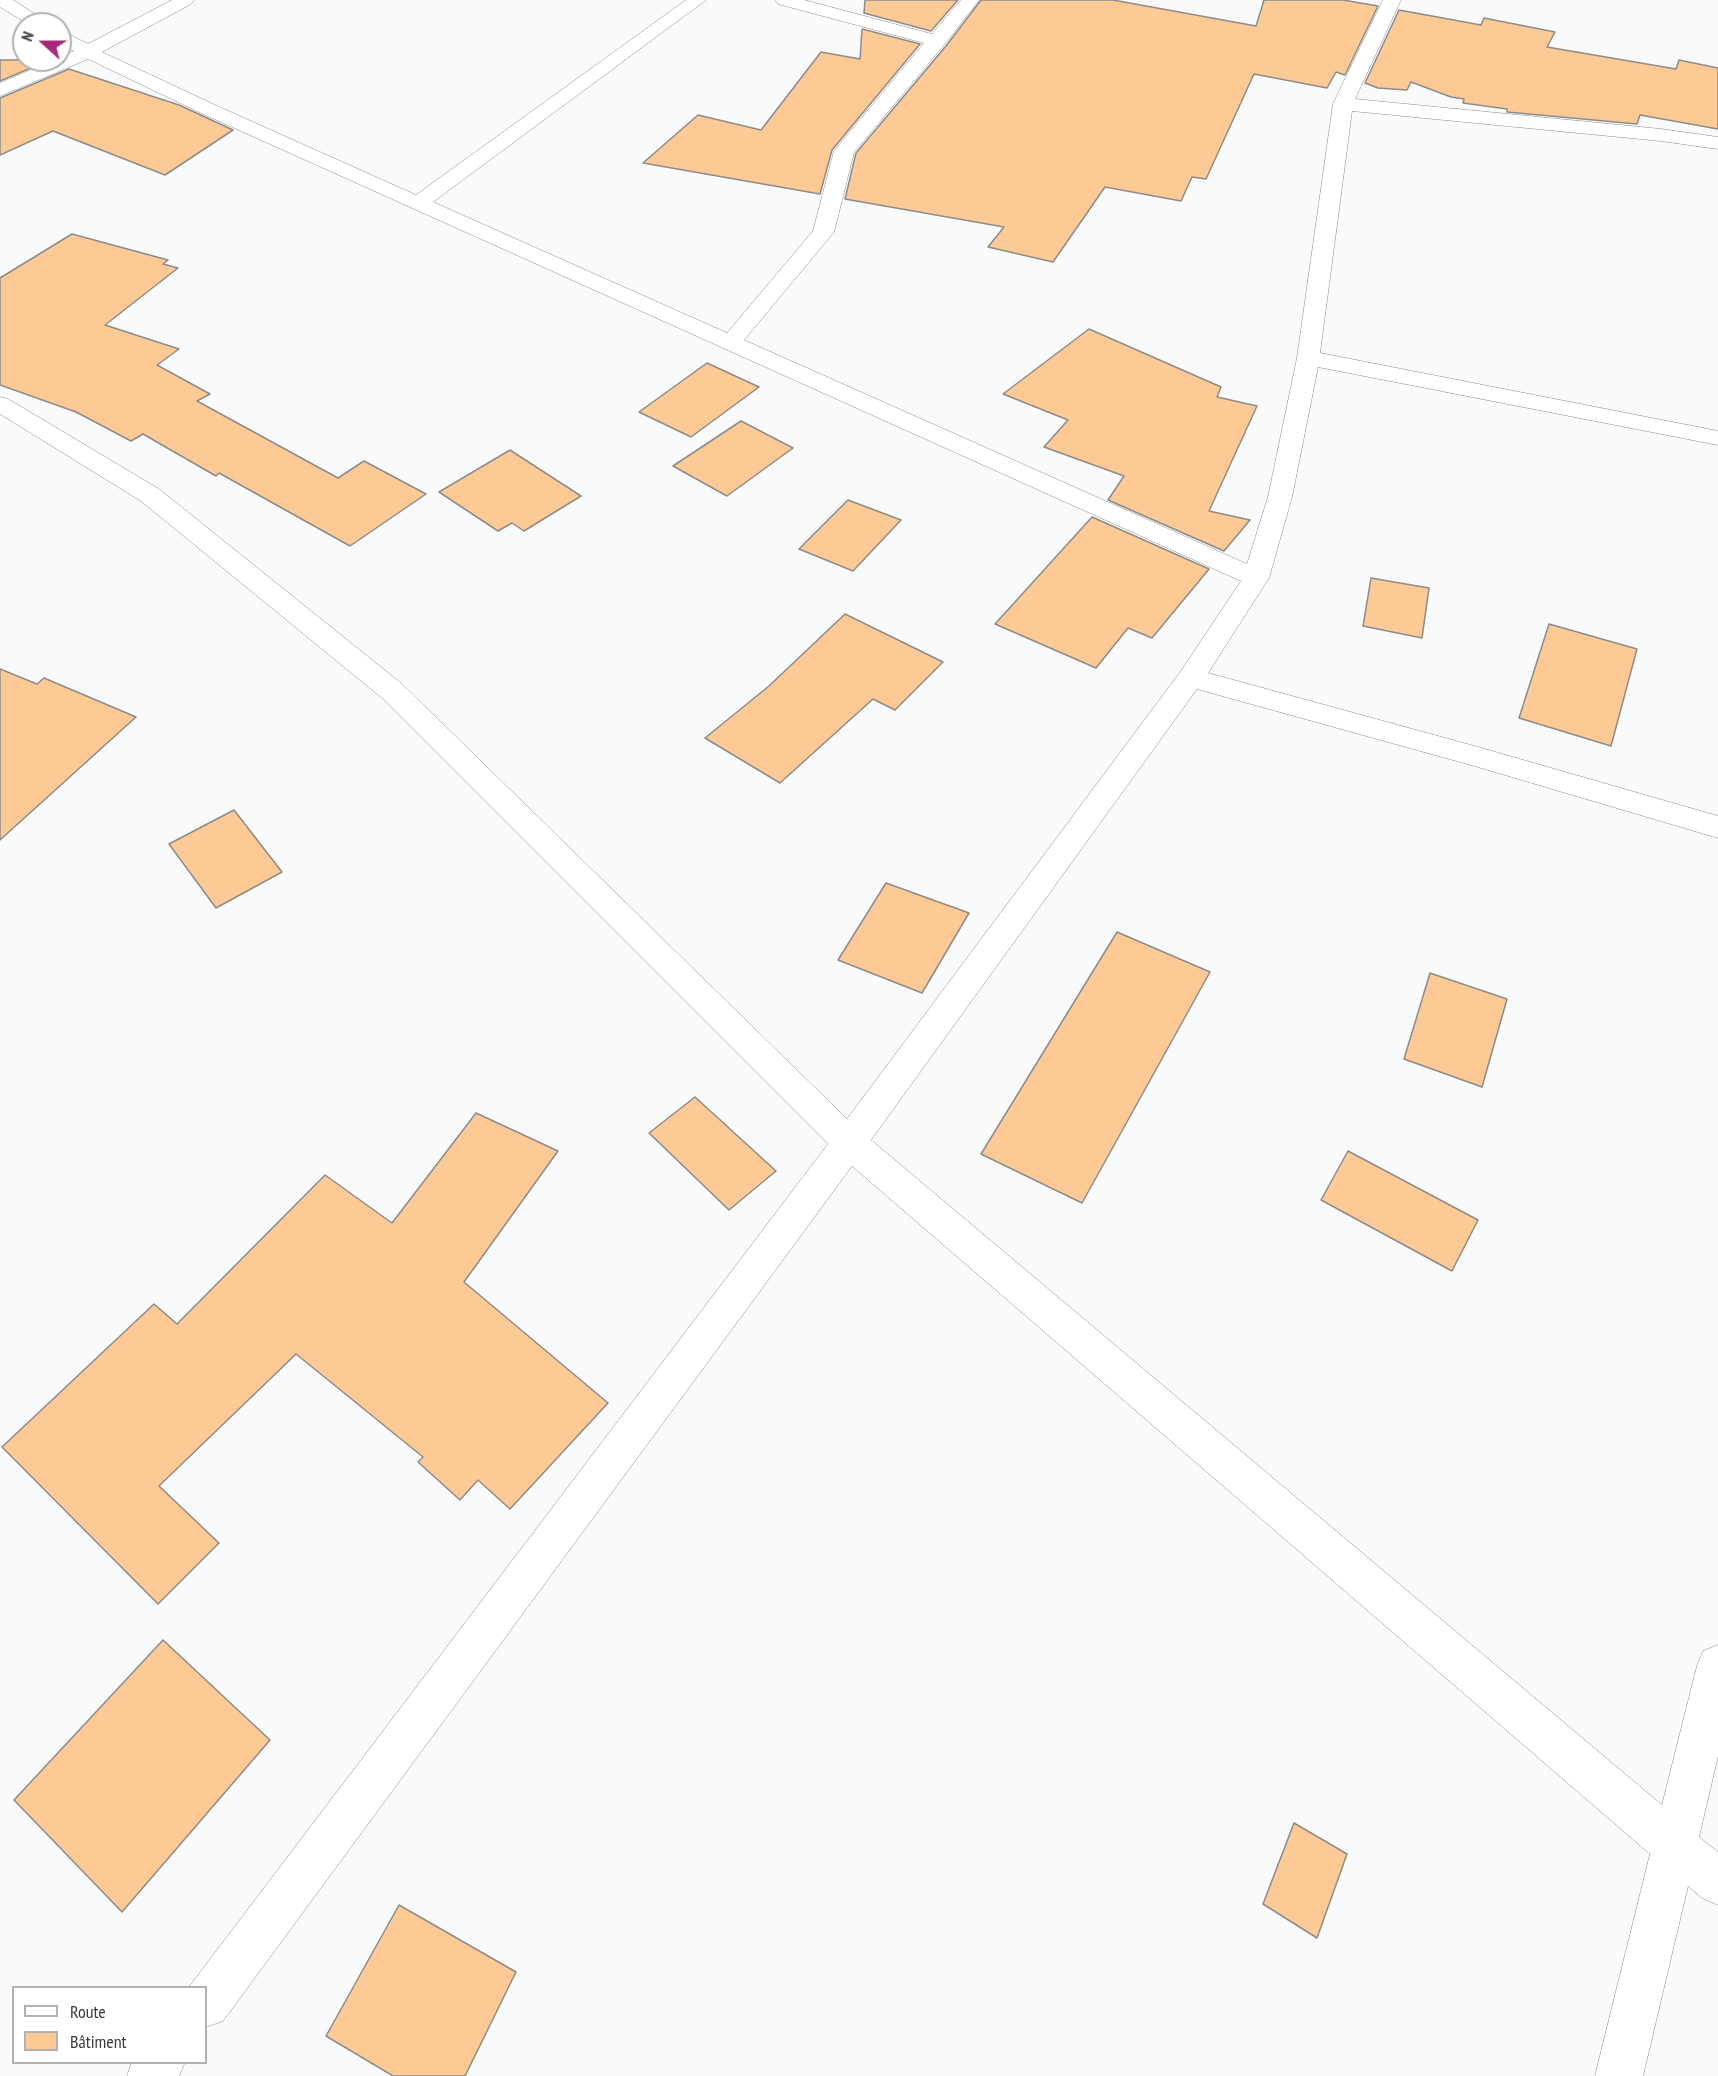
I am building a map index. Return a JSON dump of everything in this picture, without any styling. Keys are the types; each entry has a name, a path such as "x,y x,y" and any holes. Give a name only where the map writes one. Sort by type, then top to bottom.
{"street":[{"path":"0,0 20,12"},
{"path":"0,90 88,52 185,0"},
{"path":"418,203 697,0"},
{"path":"784,0 938,41"},
{"path":"731,342 823,232 844,151 970,0"},
{"path":"207,2003 849,1143 1191,678 1256,578 1280,497 1308,358 1343,104 1392,0"},
{"path":"72,42 88,52 418,203 1256,578"},
{"path":"1343,104 1661,135 1718,143"},
{"path":"1308,358 1718,438"},
{"path":"0,404 150,495 392,691 849,1143 1718,1882"},
{"path":"1191,678 1478,757 1718,828"},
{"path":"1619,2076 1718,1666"}],"building":[{"path":"865,0 958,0 931,31 864,13"},
{"path":"981,0 1113,0 1256,26 1264,0 1343,0 1378,6 1345,75 1336,72 1327,88 1254,74 1206,179 1192,177 1181,201 1105,187 1053,262 988,247 1004,227 845,199 856,153 946,46"},
{"path":"1399,10 1481,25 1484,18 1555,32 1547,47 1676,69 1679,60 1718,68 1718,129 1640,115 1637,124 1507,112 1507,109 1463,103 1464,99 1451,97 1411,82 1407,90 1378,88 1365,83"},
{"path":"862,29 920,44 832,150 820,194 643,163 698,115 761,130 821,52 860,59"},
{"path":"0,60 12,60 12,72 21,72 0,81"},
{"path":"72,70 179,105 233,130 165,175 53,131 0,155 0,98 62,72 72,72"},
{"path":"72,234 168,260 163,264 178,268 105,325 179,349 157,365 210,394 197,401 338,478 364,461 426,494 350,546 219,473 216,476 143,434 131,441 76,412 0,385 0,278"},
{"path":"1089,329 1221,387 1217,397 1257,406 1209,511 1250,520 1224,551 1108,500 1124,476 1044,447 1068,420 1003,394"},
{"path":"707,363 759,387 691,437 639,412"},
{"path":"741,421 793,448 727,496 673,466"},
{"path":"510,450 581,496 524,531 512,523 498,531 439,492"},
{"path":"848,500 901,520 853,571 799,549"},
{"path":"1092,517 1209,569 1152,638 1128,628 1096,668 995,624"},
{"path":"1371,578 1429,588 1422,638 1363,626"},
{"path":"845,614 943,662 895,710 873,699 780,783 705,738 769,686"},
{"path":"1549,624 1637,649 1611,746 1519,718"},
{"path":"0,669 37,684 44,678 136,717 0,840"},
{"path":"234,810 282,872 216,908 169,844"},
{"path":"886,883 969,913 922,993 838,960"},
{"path":"1117,932 1210,972 1082,1203 981,1154"},
{"path":"1430,973 1507,999 1482,1087 1404,1059"},
{"path":"695,1097 776,1171 729,1210 649,1133"},
{"path":"476,1113 558,1151 464,1282 608,1403 510,1509 478,1480 460,1500 418,1462 423,1457 296,1354 159,1486 219,1543 158,1604 2,1447 154,1304 177,1324 325,1175 392,1223"},
{"path":"1348,1151 1478,1220 1452,1271 1321,1200"},
{"path":"163,1640 270,1740 122,1912 14,1800"},
{"path":"1294,1823 1347,1854 1317,1938 1263,1904"},
{"path":"399,1905 516,1972 465,2076 393,2076 326,2036"}]}
